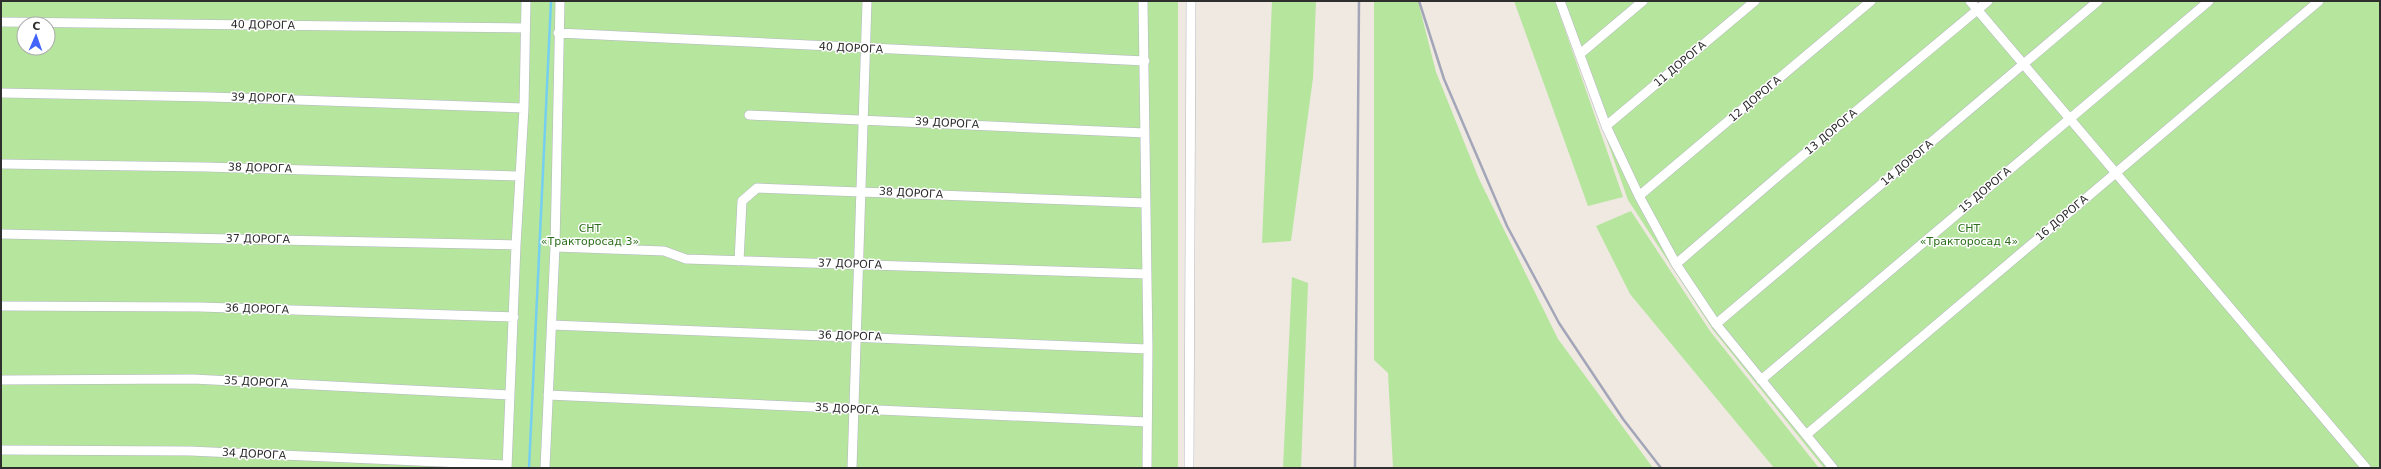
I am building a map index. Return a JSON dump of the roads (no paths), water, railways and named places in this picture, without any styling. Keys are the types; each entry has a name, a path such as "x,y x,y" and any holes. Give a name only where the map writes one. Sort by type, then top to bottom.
{"street":[{"path":"507,467 516,245 524,108 526,1"},
{"path":"545,468 555,247 558,33 560,1"},
{"path":"852,468 867,1"},
{"path":"1143,1 1148,349 1147,468"},
{"path":"1189,468 1191,1"},
{"path":"1560,1 1606,126 1639,196 1676,264 1716,324 1833,468"},
{"path":"1580,54 1643,1"},
{"name":"11 ДОРОГА","path":"1606,126 1755,1"},
{"name":"12 ДОРОГА","path":"1639,196 1871,1"},
{"path":"1970,1 2366,468"},
{"name":"13 ДОРОГА","path":"1676,264 1783,172 1988,1"},
{"name":"14 ДОРОГА","path":"1716,324 2098,1"},
{"name":"15 ДОРОГА","path":"1761,380 2209,1"},
{"name":"16 ДОРОГА","path":"1806,436 2318,1"},
{"name":"40 ДОРОГА","path":"1,22 525,28"},
{"name":"40 ДОРОГА","path":"558,33 866,49 1145,61"},
{"name":"39 ДОРОГА","path":"1,93 210,96 524,108"},
{"name":"39 ДОРОГА","path":"749,115 1144,133"},
{"name":"38 ДОРОГА","path":"1,164 206,167 520,176"},
{"name":"38 ДОРОГА","path":"739,261 742,201 757,188 860,191 1145,204"},
{"name":"37 ДОРОГА","path":"1,234 516,245"},
{"name":"37 ДОРОГА","path":"555,247 664,251 686,259 1146,274"},
{"name":"36 ДОРОГА","path":"1,306 199,307 514,317"},
{"name":"36 ДОРОГА","path":"552,326 856,336 1148,349"},
{"name":"35 ДОРОГА","path":"1,380 193,379 510,395"},
{"name":"35 ДОРОГА","path":"548,395 854,410 1147,422"},
{"name":"34 ДОРОГА","path":"1,450 190,451 507,467"}],"waterway":[{"path":"529,468 551,1"}],"railway":[{"path":"1355,468 1359,1"},
{"path":"1419,1 1444,79 1507,226 1559,323 1623,419 1661,468"}],"park label":[{"name":"СНТ «Тракторосад 3»","path":"590,234"},
{"name":"СНТ «Тракторосад 4»","path":"1969,234"}]}
